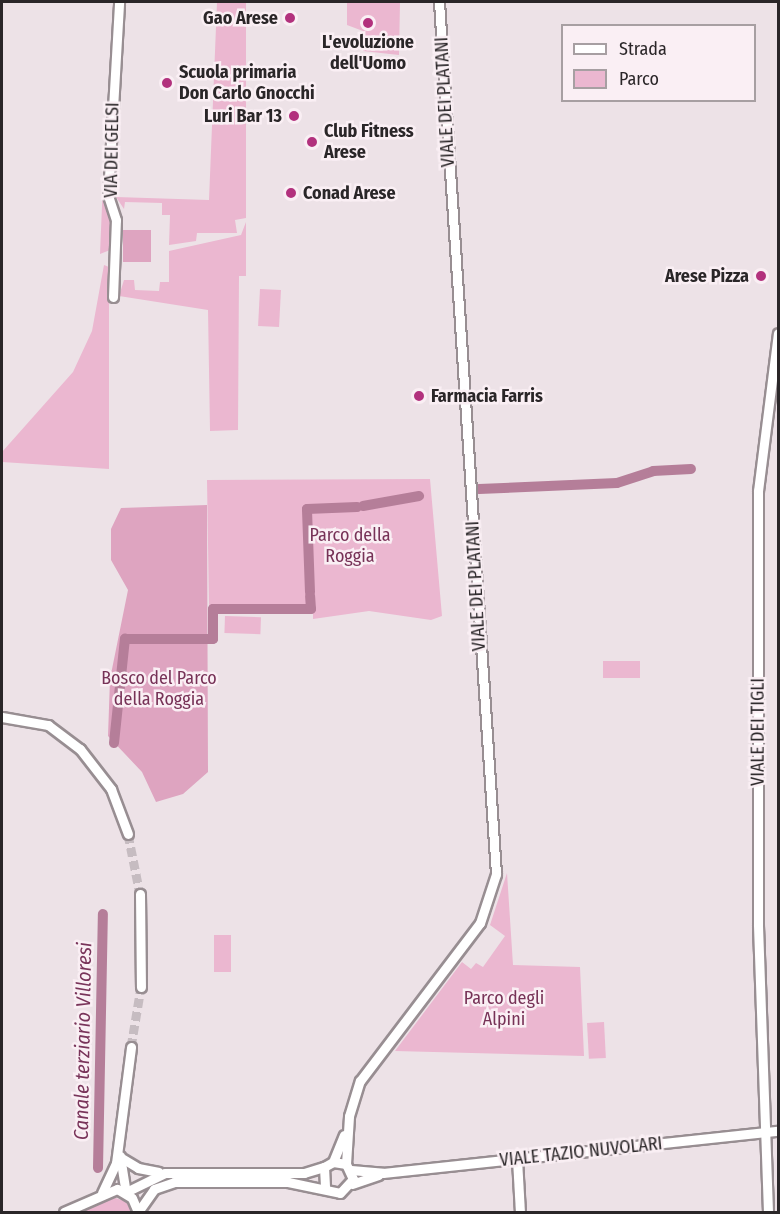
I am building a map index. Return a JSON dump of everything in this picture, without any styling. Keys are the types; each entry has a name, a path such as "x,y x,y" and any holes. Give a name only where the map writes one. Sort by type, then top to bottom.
{"street":[{"name":"VIA DEI GELSI","path":"113,297 116,220 108,195 119,2"},
{"name":"VIALE DEI PLATANI","path":"333,1162 347,1127 360,1081 480,923 496,873 439,2"},
{"name":"VIALE DEI TIGLI","path":"768,1212 765,1132 758,491 778,333"},
{"path":"2,717 48,725 80,749 111,789 128,834"},
{"path":"140,894 141,987"},
{"path":"102,1192 118,1144 131,1047"},
{"name":"VIALE DEI PLATANI","path":"347,1127 348,1167"},
{"name":"VIALE TAZIO NUVOLARI","path":"352,1184 383,1173 778,1131"},
{"path":"118,1144 120,1157 126,1192 138,1212 154,1189 174,1182 288,1182 340,1193 352,1184 348,1167 333,1162 304,1173 165,1173 138,1168 120,1157"},
{"path":"517,1159 520,1212"},
{"path":"324,1167 325,1189"},
{"name":"VIALE TAZIO NUVOLARI","path":"348,1167 383,1173"},
{"path":"64,1212 102,1192 126,1192 165,1173"}],"green space":[{"path":"217,2 246,2 246,218 235,220 237,233 197,233 196,241 169,245 170,215 162,215 162,203 125,202 124,209 116,197 209,200"},
{"path":"347,2 400,2 399,55 363,51 363,31 347,25"},
{"path":"104,157 104,203 112,226 110,250 100,254"},
{"path":"246,222 246,276 239,276 238,430 210,431 208,310 119,296 124,280 134,280 135,290 159,291 160,282 169,282 169,251 241,235"},
{"path":"123,230 151,230 151,262 123,262"},
{"path":"104,265 109,267 109,469 2,462 2,452 73,372 92,331"},
{"path":"260,289 281,290 279,327 258,326"},
{"name":"Parco della Roggia","path":"430,479 442,616 431,620 369,611 313,619 313,605 209,606 207,480"},
{"name":"Bosco del Parco della Roggia","path":"207,505 208,772 183,794 156,802 142,772 108,736 110,679 128,590 111,560 111,529 121,508"},
{"path":"225,616 261,617 260,634 224,633"},
{"path":"603,661 640,661 640,678 603,678"},
{"name":"Parco degli Alpini","path":"507,873 513,965 580,967 584,1056 395,1051 462,962 471,969 476,963 483,967 505,936 490,925"},
{"path":"214,935 231,935 231,972 214,972"},
{"path":"604,1022 606,1058 589,1059 587,1023"},
{"path":"110,1196 127,1202 131,1212 77,1212"}],"waterway":[{"name":"Canale terziario Villoresi","path":"479,489 617,483 653,471 691,469"},
{"name":"Canale terziario Villoresi","path":"363,506 419,496"},
{"name":"Canale terziario Villoresi","path":"310,592 307,509 357,507"},
{"name":"Canale terziario Villoresi","path":"114,743 125,639 213,639 213,609 311,609 310,596"},
{"name":"Canale terziario Villoresi","path":"98,1168 103,914"}],"tunnel":[{"path":"128,834 140,894"},
{"path":"131,1047 141,987"}],"place":[{"name":"Gao Arese","path":"290,18"},
{"name":"L'evoluzione dell'Uomo","path":"368,23"},
{"name":"Scuola primaria Don Carlo Gnocchi","path":"167,83"},
{"name":"Luri Bar 13","path":"294,116"},
{"name":"Club Fitness Arese","path":"312,142"},
{"name":"Conad Arese","path":"291,193"},
{"name":"Arese Pizza","path":"761,276"},
{"name":"Farmacia Farris","path":"419,396"}]}
